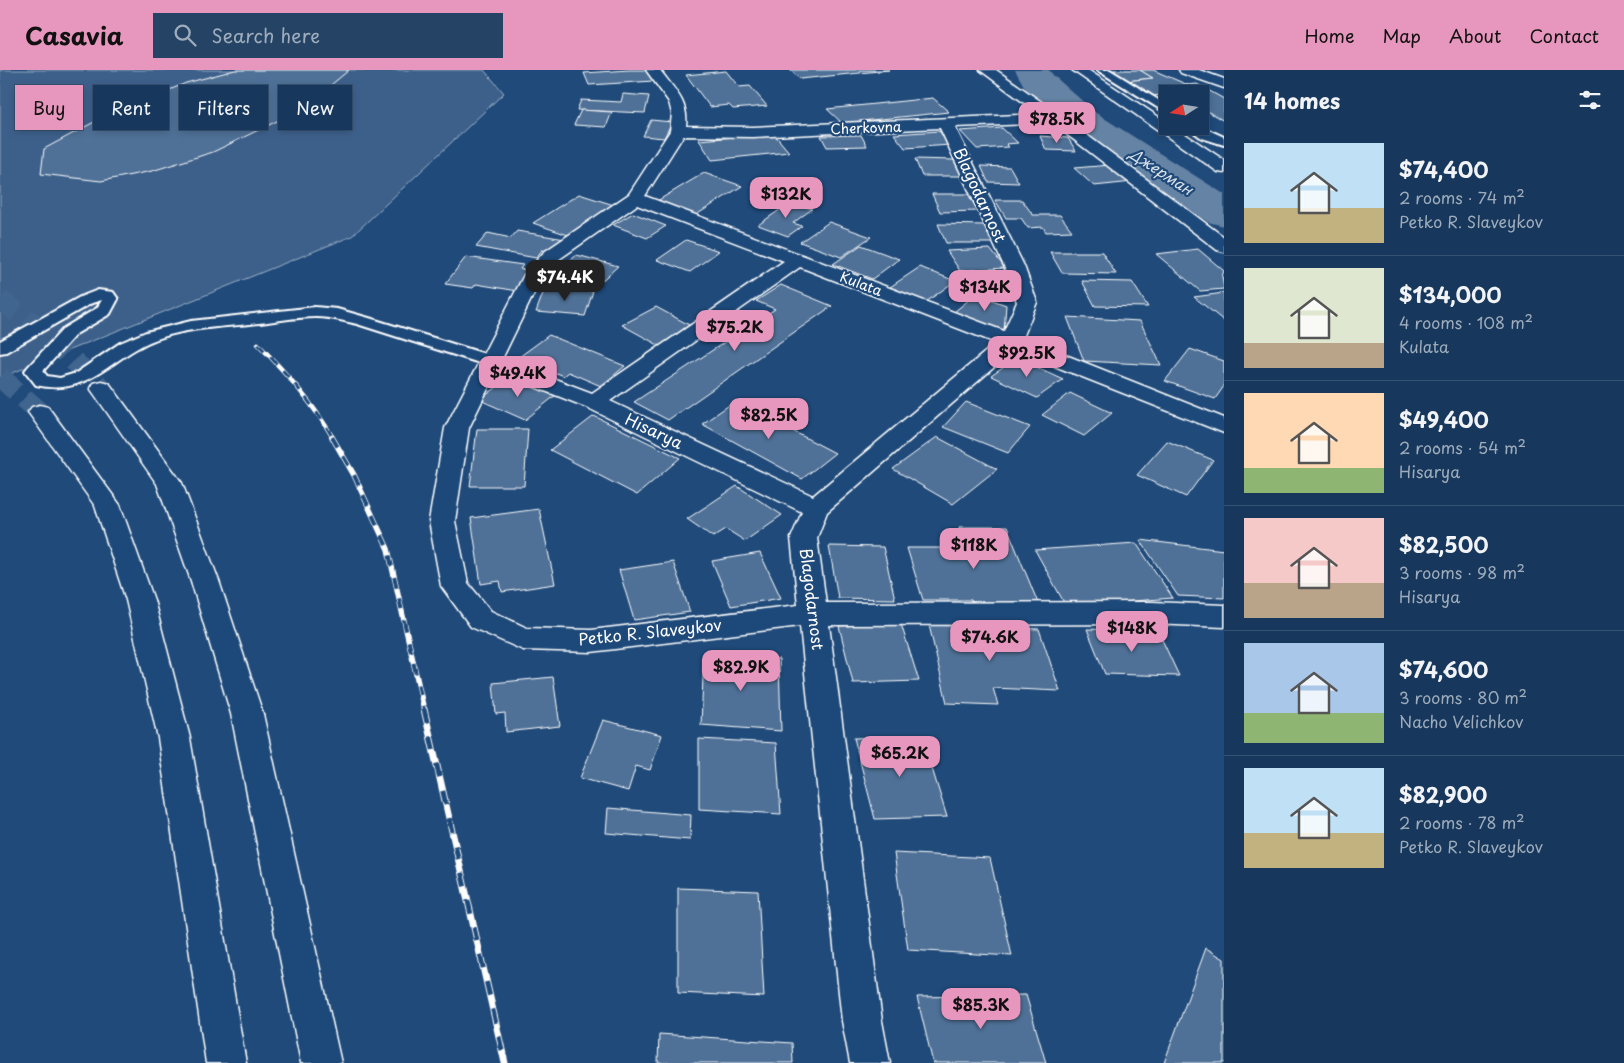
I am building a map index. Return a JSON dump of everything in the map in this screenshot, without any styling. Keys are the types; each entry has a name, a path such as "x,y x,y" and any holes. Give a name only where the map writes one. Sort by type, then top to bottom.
{"street":[{"path":"636,198 678,131 680,114 676,102 653,70"},
{"path":"987,70 1055,118 1224,246"},
{"path":"1078,70 1224,168"},
{"path":"1186,70 1224,84"},
{"name":"Cherkovna","path":"678,131 753,132 1055,118"},
{"name":"Blagodarnost","path":"870,1063 862,1022 804,538 816,508 1011,341 1027,302 1014,266 946,124"},
{"name":"Kulata","path":"636,198 1011,341 1224,426"},
{"name":"Petko R. Slaveykov","path":"636,198 551,256 531,279 457,428 442,521 455,586 480,619 523,639 591,640 814,614 1152,613 1224,616"},
{"path":"594,402 798,260"},
{"name":"Hisarya","path":"489,361 594,402 816,508"},
{"path":"101,388 169,483 205,581 248,714 321,1063"},
{"path":"40,412 107,506 140,600 174,738 226,1063"}],"lane":[{"path":"1102,70 1159,105"},
{"path":"1204,135 1224,141"},
{"path":"0,348 86,300 98,295 107,295 110,299 104,311 70,331 34,371 42,381 62,383 82,377 126,347 152,335 208,324 315,312 337,314 363,321 489,361"}],"shaded area":[{"path":"0,70 484,70 504,93 352,236 0,378"}],"building":[{"path":"235,70 349,70 331,85 278,85 278,121 268,125 268,85 181,85"},
{"path":"648,70 654,81 589,85 584,73"},
{"path":"790,70 889,70 800,79"},
{"path":"1109,70 1140,70 1153,78 1126,81"},
{"path":"1140,70 1153,70 1188,85 1159,85 1159,95 1148,96 1126,81 1153,78"},
{"path":"726,71 739,87 750,86 767,106 733,109 729,105 710,107 686,75"},
{"path":"179,86 179,130 259,130 213,152 152,171 101,181 41,174 44,149 79,130 83,130 83,128 93,123 93,130 169,130 169,90"},
{"path":"1209,91 1224,99 1224,121 1209,112"},
{"path":"623,94 649,96 645,113 577,110 581,100 621,102"},
{"path":"933,98 949,112 842,123 827,109"},
{"path":"581,110 612,112 606,127 574,125"},
{"path":"651,120 672,122 664,138 643,136"},
{"path":"1002,128 1018,143 1006,144 1009,147 977,149 960,131"},
{"path":"939,131 951,145 905,148 894,134"},
{"path":"774,134 789,152 712,160 699,140"},
{"path":"861,135 867,146 827,147 821,136"},
{"path":"1040,136 1068,138 1076,151 1046,150"},
{"path":"915,159 954,160 962,176 922,176"},
{"path":"1111,165 1133,182 1094,186 1074,168"},
{"path":"981,166 1010,167 1019,183 988,182"},
{"path":"704,173 742,186 696,215 657,201"},
{"path":"579,194 617,206 571,236 533,223"},
{"path":"932,194 968,194 978,211 940,212"},
{"path":"995,200 1022,200 1033,215 1060,215 1072,231 1046,232 1043,227 1028,228 1021,218 1006,218"},
{"path":"791,202 812,209 793,223 802,226 788,236 758,225"},
{"path":"633,213 666,226 647,238 613,225"},
{"path":"829,222 871,237 841,257 800,242"},
{"path":"938,224 984,225 993,243 946,243"},
{"path":"517,231 565,239 555,252 542,250 536,258 476,247 488,233 511,238"},
{"path":"686,240 719,251 690,272 657,260"},
{"path":"861,245 899,259 872,279 833,264"},
{"path":"990,249 1005,268 960,271 947,251"},
{"path":"1198,249 1224,271 1222,276 1224,289 1200,291 1156,254"},
{"path":"1050,252 1102,252 1116,274 1062,273"},
{"path":"577,255 618,266 597,285 555,272"},
{"path":"466,257 523,265 520,269 531,271 518,291 476,284 473,288 445,284"},
{"path":"920,267 955,281 926,302 890,287"},
{"path":"1082,281 1132,282 1148,307 1095,306"},
{"path":"781,285 832,306 668,420 634,402 775,309 756,301"},
{"path":"545,288 593,291 585,316 536,312"},
{"path":"1224,293 1224,321 1194,297"},
{"path":"976,294 1006,305 1004,332 954,312"},
{"path":"656,307 693,327 660,346 622,325"},
{"path":"1067,317 1140,321 1161,365 1084,361"},
{"path":"549,335 625,366 601,386 568,372 563,376 519,357"},
{"path":"1190,349 1224,361 1224,386 1215,399 1165,381"},
{"path":"1017,358 1063,379 1037,398 991,376"},
{"path":"511,376 556,395 525,420 480,400"},
{"path":"1070,393 1112,413 1084,436 1042,415"},
{"path":"735,401 835,453 802,479 702,424"},
{"path":"966,402 1030,427 1008,453 943,427"},
{"path":"594,416 680,458 637,495 550,450"},
{"path":"477,429 528,429 524,486 470,486"},
{"path":"937,437 997,469 953,504 893,469"},
{"path":"1167,441 1213,460 1186,497 1137,475"},
{"path":"737,486 782,515 745,541 726,529 713,537 687,519"},
{"path":"539,509 555,584 502,592 500,581 481,584 471,518"},
{"path":"959,527 1007,527 1038,603 973,603 971,600 923,600 907,548 967,548"},
{"path":"1140,540 1224,550 1224,598 1178,596"},
{"path":"1136,543 1173,598 1066,606 1035,550"},
{"path":"829,546 883,547 895,599 838,598"},
{"path":"760,553 781,598 731,606 712,561"},
{"path":"673,562 690,612 634,620 619,570"},
{"path":"901,624 919,681 853,683 839,626"},
{"path":"929,625 1039,629 1060,691 993,688 998,705 947,703"},
{"path":"1087,629 1158,631 1179,676 1105,674"},
{"path":"704,653 779,659 781,731 701,725"},
{"path":"553,677 560,726 506,732 505,713 496,714 493,683"},
{"path":"603,720 662,735 650,770 636,766 628,791 580,778"},
{"path":"922,736 947,817 875,819 854,738"},
{"path":"699,739 776,743 781,814 699,809"},
{"path":"608,808 691,815 690,840 606,833"},
{"path":"894,853 990,858 1012,956 908,950"},
{"path":"678,888 758,891 764,997 678,993"},
{"path":"1206,948 1224,959 1224,1063 1164,1063"},
{"path":"1026,995 1046,1063 933,1063 917,997"},
{"path":"659,1034 792,1043 793,1063 658,1063"}],"waterway":[{"name":"Джерман","path":"1032,70 1039,82 1083,121 1224,213"}],"tunnel":[{"path":"0,300 40,328 101,388"},
{"path":"0,377 40,412"}],"railway":[{"path":"258,344 298,389 317,413 333,438"},
{"path":"332,437 354,475 388,549 424,710"},
{"path":"424,709 505,1063"}]}
